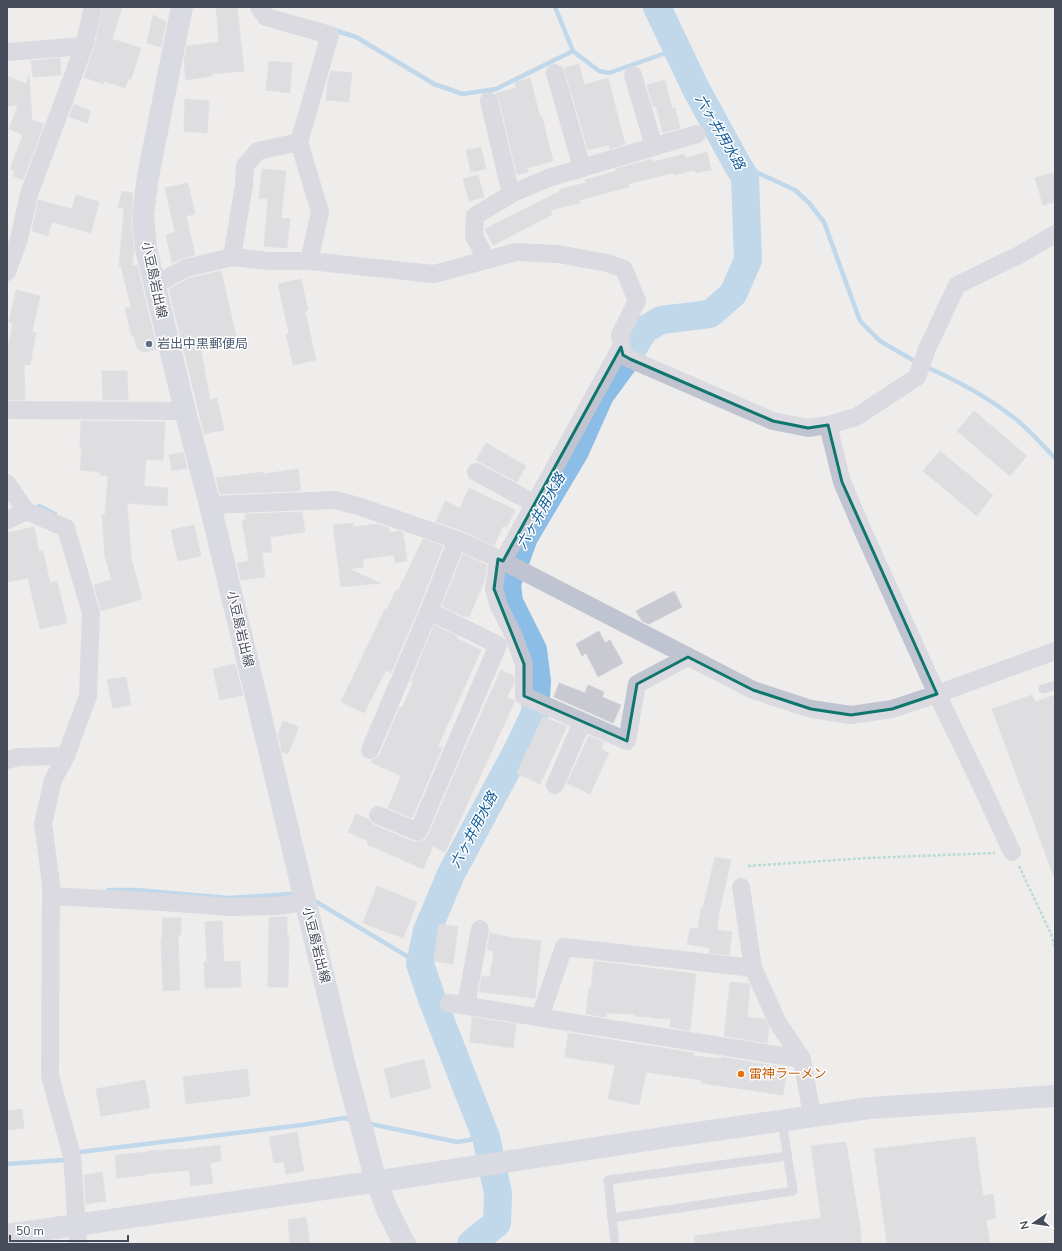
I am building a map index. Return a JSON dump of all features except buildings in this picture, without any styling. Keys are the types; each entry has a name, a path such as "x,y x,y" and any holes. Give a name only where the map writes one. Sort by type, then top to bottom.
{"main road":[{"name":"小豆島岩出線","path":"182,7 148,176 143,215 146,249 185,411 210,505 345,1066 376,1181 387,1209 405,1244"},
{"path":"7,1235 77,1235 376,1181 870,1108 1055,1096"}],"street":[{"path":"7,272 18,239 29,194 84,46 93,7"},
{"path":"259,7 266,17 330,35 299,142 320,212 309,261"},
{"path":"7,52 84,46"},
{"path":"555,73 582,168"},
{"path":"633,75 654,147"},
{"path":"489,101 511,194"},
{"path":"487,260 474,236 475,216 511,194 548,178 697,134"},
{"path":"232,257 244,185 245,166 258,151 299,142"},
{"path":"154,285 186,268 232,257 269,261 309,261 434,274 516,252 558,254 607,263 624,269 637,301 620,334 623,355 630,360 773,421 808,428 828,425 856,417 917,377 927,349 957,285 1021,254 1055,234"},
{"path":"621,347 535,504 494,589 499,606 513,634 524,664 524,696 627,741 637,684 688,657"},
{"path":"7,410 185,411"},
{"path":"828,425 842,482 863,532 937,694 1012,852"},
{"path":"476,472 535,504"},
{"path":"7,483 26,512 66,528 91,613 88,696 66,756 53,780 43,824 51,884 50,1076 72,1156 77,1235"},
{"path":"210,505 335,500 358,506 457,540 507,563 753,690 811,709 851,715 892,709 1055,651"},
{"path":"7,520 26,512"},
{"path":"370,750 429,611 457,540"},
{"path":"378,815 418,832 498,646 429,611"},
{"path":"555,785 582,722"},
{"path":"7,760 18,757 66,756"},
{"path":"741,887 753,968 778,1023 802,1059 812,1116"},
{"path":"51,896 230,907 276,906 305,902"},
{"path":"480,929 457,1004 802,1059"},
{"path":"540,1017 564,947 753,968"}],"lane":[{"path":"1043,689 1055,685"},
{"path":"612,1218 793,1191 782,1121"},
{"path":"615,1244 608,1180 787,1156"}],"path":[{"path":"748,866 868,858 1012,852 1051,934 1055,948"}],"highlighted area":[{"path":"621,347 623,355 630,359 773,421 808,428 828,425 842,482 937,694 892,709 851,715 811,709 753,690 688,657 637,684 627,741 524,696 524,664 494,589 498,559 503,561"}],"waterway":[{"path":"555,7 573,51 599,71 609,73 677,49"},
{"name":"六ヶ井用水路","path":"471,1244 497,1223 498,1193 486,1137 432,999 420,964 427,931 451,874 518,749 535,713 537,681 533,650 509,602 507,584 524,537 575,451 600,395 627,358 644,330 661,320 710,314 733,294 748,260 745,177 696,89 657,7"},
{"path":"334,30 356,37 434,84 463,94 496,89 573,51"},
{"path":"745,177 754,171 795,190 809,203 824,222 860,321 880,341 918,363"},
{"path":"924,366 948,377 1003,409 1019,421 1055,458"},
{"path":"39,506 55,514"},
{"path":"108,890 136,890 229,898 291,894"},
{"path":"315,901 420,964"},
{"path":"75,1154 80,1152 302,1125 344,1118 353,1120"},
{"path":"366,1123 457,1142 486,1137"},
{"path":"7,1164 63,1160 69,1157"}],"place":[{"name":"岩出中黒郵便局","path":"149,344"},
{"name":"雷神ラーメン","path":"741,1074"}]}
